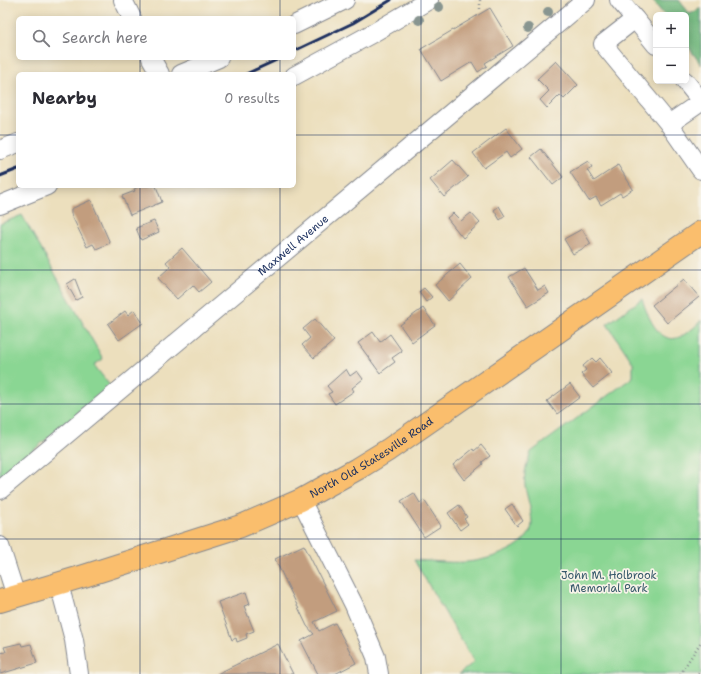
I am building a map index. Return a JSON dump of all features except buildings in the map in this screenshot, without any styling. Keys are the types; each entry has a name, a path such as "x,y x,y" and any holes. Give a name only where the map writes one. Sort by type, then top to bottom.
{"main road":[{"name":"North Old Statesville Road","path":"8,598 216,536 301,500 358,470 701,232"}],"street":[{"path":"123,0 131,16"},
{"path":"296,24 346,0"},
{"path":"296,75 429,0"},
{"name":"Maxwell Avenue","path":"0,490 586,0"},
{"path":"619,0 653,41"},
{"path":"635,19 603,44 669,124 701,170"},
{"path":"152,60 159,72"},
{"path":"186,72 214,60"},
{"path":"669,124 701,102 687,84"},
{"path":"0,150 16,144"},
{"path":"0,205 42,188"},
{"path":"301,500 354,605 376,657 379,674"},
{"path":"0,546 8,598"},
{"path":"59,584 74,640 78,674"}],"path":[{"path":"480,0 480,11"},
{"path":"680,674 701,642"}],"green space":[{"path":"652,0 679,0 688,12 662,12"},
{"path":"701,8 701,65 689,47 689,13 690,14"},
{"path":"22,215 103,359 94,365 111,387 0,477 0,224"},
{"name":"John M. Holbrook Memorial Park","path":"642,299 657,330 662,335 669,338 677,338 685,334 696,326 701,320 701,674 459,674 474,662 414,560 453,562 475,561 492,557 510,550 526,538 532,523 525,481 525,473 531,452 633,377 633,363 607,324"}],"railway":[{"path":"296,50 353,23 391,0"},
{"path":"250,72 277,60"},
{"path":"0,176 16,170"}]}
